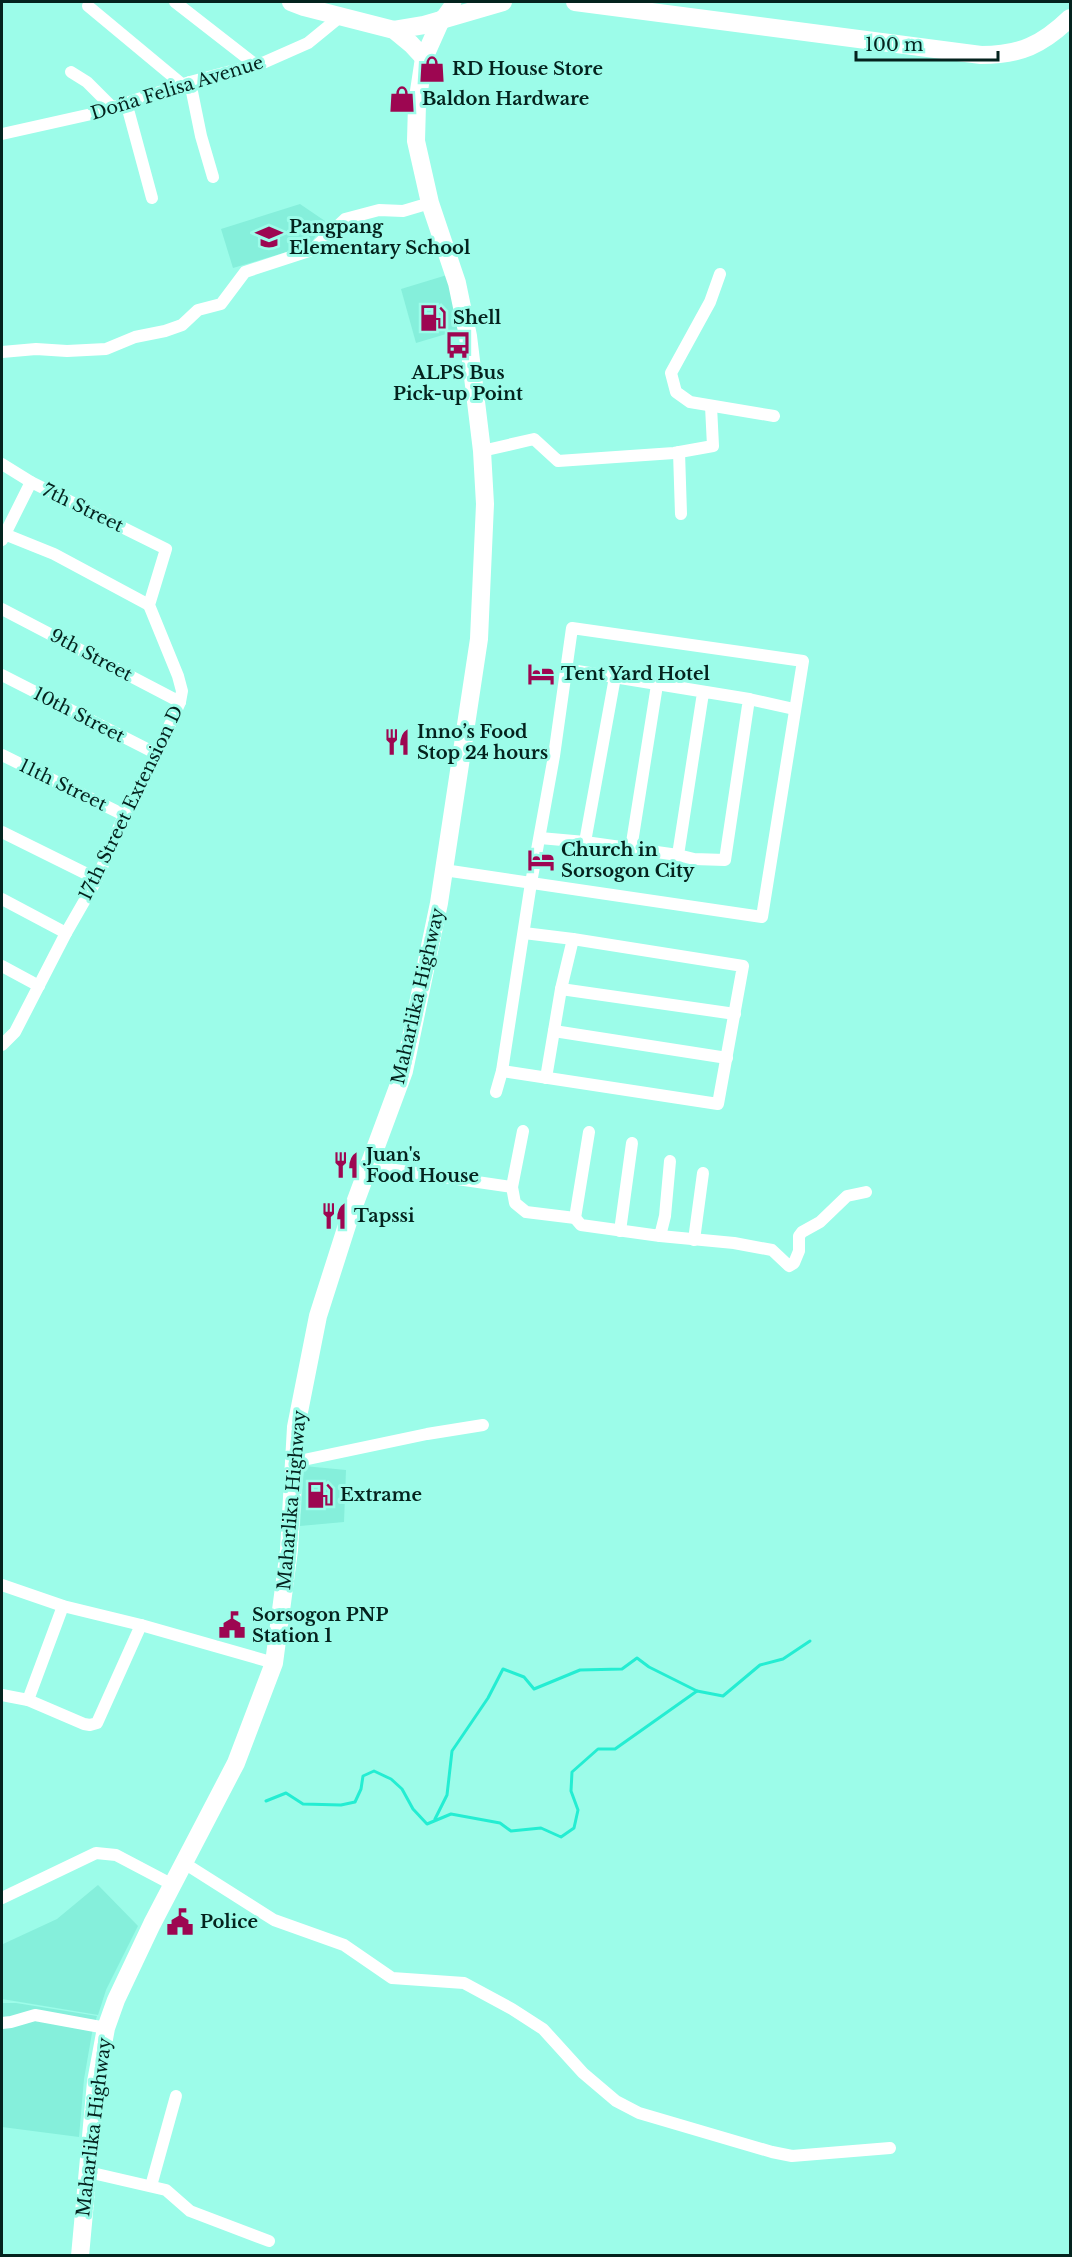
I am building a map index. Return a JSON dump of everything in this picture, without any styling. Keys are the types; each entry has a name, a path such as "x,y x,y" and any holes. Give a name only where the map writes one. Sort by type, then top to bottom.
{"highway":[{"path":"291,2 394,30 424,58"},
{"path":"441,20 470,2"},
{"path":"394,30 441,20 503,2"},
{"path":"575,2 981,55 998,55 1026,50 1040,43 1071,18"},
{"path":"673,2 997,45 1011,44 1035,35 1071,6"},
{"name":"Maharlika Highway","path":"80,2256 96,2082 106,2028 137,1955 236,1763 274,1663 290,1550 296,1427 318,1316 368,1166 404,1071 440,903 479,639 485,504 474,373 457,283 430,203 416,141 417,104 424,58 441,20"}],"main road":[{"path":"441,20 454,2"}],"street":[{"path":"175,2 256,65"},
{"path":"88,6 187,84 213,177"},
{"name":"Doña Felisa Avenue","path":"2,134 96,113 126,102 256,65 308,43 341,16"},
{"path":"71,72 87,82 112,107"},
{"path":"126,102 152,198"},
{"path":"2,352 106,348 135,337 165,331 182,325 198,310 220,304 245,272 312,250 345,219 379,210 404,211 430,203"},
{"path":"720,274 710,302 671,373 676,393 690,402 774,416"},
{"path":"482,451 534,439 558,461 679,452 713,446 711,406"},
{"path":"679,452 681,514"},
{"name":"7th Street","path":"2,464 31,482 166,549 149,605"},
{"path":"31,482 3,536 54,554 149,605"},
{"name":"17th Street Extension D","path":"2,1044 15,1032 66,933 97,879 124,815 157,754 180,702 182,691 178,676 149,605"},
{"name":"9th Street","path":"2,609 180,702"},
{"path":"444,870 531,883 762,917 803,661 572,628 540,838 531,883 501,1071 496,1092"},
{"path":"565,669 749,699 794,709"},
{"name":"10th Street","path":"2,675 157,754"},
{"path":"585,842 615,677"},
{"path":"631,849 657,685"},
{"path":"678,855 703,693"},
{"path":"540,838 678,855 694,860 725,860 749,699"},
{"name":"11th Street","path":"2,755 124,815"},
{"path":"2,832 97,879"},
{"path":"2,899 66,933"},
{"path":"501,1071 718,1104 728,1058 743,966 524,933"},
{"path":"546,1078 561,989 573,939"},
{"path":"2,966 39,986"},
{"path":"561,989 735,1014"},
{"path":"554,1031 728,1058"},
{"path":"524,1131 512,1187 514,1203 526,1212 575,1218"},
{"path":"589,1132 575,1218 581,1226 734,1243 772,1250 789,1266 794,1263 799,1251 799,1236 802,1232 820,1222 847,1196 866,1192"},
{"path":"620,1231 632,1143"},
{"path":"660,1236 665,1216 670,1161"},
{"path":"368,1166 512,1187"},
{"path":"694,1240 703,1173"},
{"path":"294,1462 427,1434 483,1425"},
{"path":"2,1585 63,1606 141,1625 274,1663"},
{"path":"28,1700 63,1606"},
{"path":"2,1695 28,1700 84,1724 97,1723 141,1625"},
{"path":"2,1898 96,1853 116,1855 172,1885"},
{"path":"184,1863 274,1920 344,1945 393,1978 464,1983 512,2009 543,2029 583,2073 616,2101 639,2113 792,2156 890,2148"},
{"path":"2,2023 35,2015 106,2028"},
{"path":"152,2186 176,2096"},
{"path":"88,2172 166,2190 190,2211 269,2241"}],"shaded area":[{"name":"Pangpang Elementary School","path":"300,204 325,221 310,245 233,268 221,229"},
{"path":"447,275 463,329 416,343 401,289"},
{"path":"304,1466 346,1470 344,1522 300,1526"},
{"path":"98,1885 138,1926 106,1990 98,2015 2,1999 3,1944 57,1919"},
{"path":"2,2003 16,2003 97,2016 84,2079 79,2137 2,2127"}],"waterway":[{"path":"266,1801 286,1793 303,1804 341,1805 355,1802 361,1789 363,1776 374,1771 391,1779 402,1789 413,1809 427,1824 451,1814 500,1823 511,1831 541,1828 561,1837 574,1828 578,1810 571,1791 572,1772 598,1749 615,1749 697,1691 723,1696 760,1665 783,1659 810,1641"},
{"path":"435,1819 447,1795 452,1751 488,1698 503,1669 524,1677 534,1689 580,1670 622,1669 637,1658 649,1667 697,1691"}],"place":[{"name":"RD House Store","path":"432,69"},
{"name":"Baldon Hardware","path":"402,99"},
{"name":"Pangpang Elementary School","path":"269,237"},
{"name":"Shell","path":"433,318"},
{"name":"ALPS Bus Pick-up Point","path":"458,345"},
{"name":"Tent Yard Hotel","path":"541,674"},
{"name":"Inno’s Food Stop 24 hours","path":"397,742"},
{"name":"Church in Sorsogon City","path":"541,860"},
{"name":"Juan's Food House","path":"346,1165"},
{"name":"Tapssi","path":"334,1216"},
{"name":"Extrame","path":"320,1495"},
{"name":"Sorsogon PNP Station 1","path":"232,1625"},
{"name":"Police","path":"180,1922"}]}
